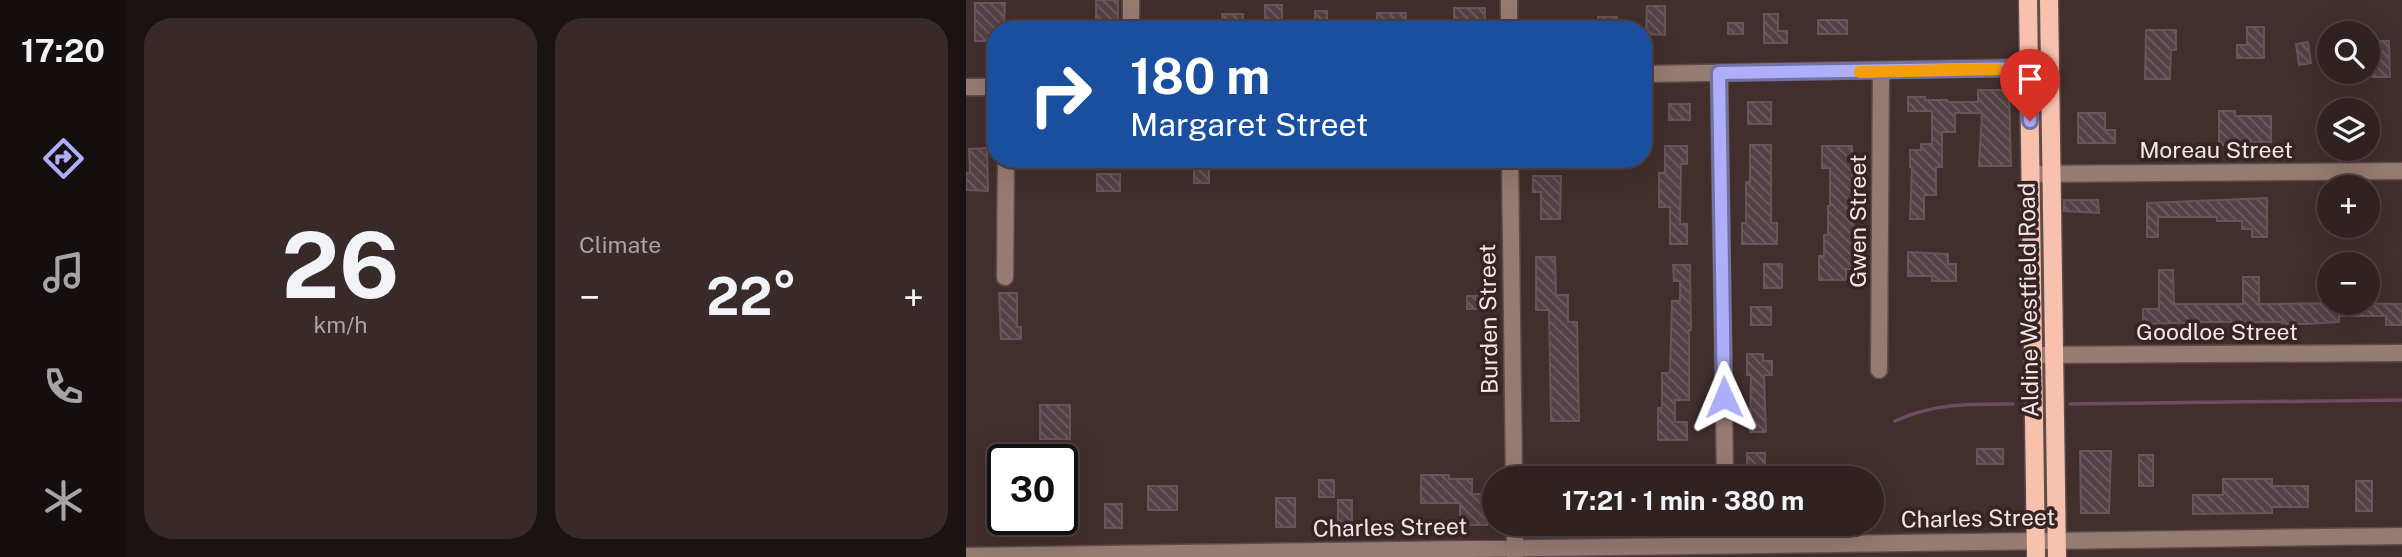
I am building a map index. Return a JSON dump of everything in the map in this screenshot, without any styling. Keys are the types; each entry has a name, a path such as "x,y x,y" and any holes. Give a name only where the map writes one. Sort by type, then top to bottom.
{"main road":[{"name":"Aldine Westfield Road","path":"2028,0 2036,549"},
{"name":"Aldine Westfield Road","path":"2049,0 2057,548"}],"street":[{"path":"1131,0 1132,21"},
{"path":"1509,0 1509,21"},
{"path":"1652,74 2049,68"},
{"name":"Gwen Street","path":"1879,370 1881,71"},
{"path":"1719,73 1725,466"},
{"path":"966,88 987,87"},
{"path":"1005,277 1006,168"},
{"name":"Burden Street","path":"1510,168 1514,466"},
{"name":"Moreau Street","path":"2031,174 2402,171"},
{"name":"Goodloe Street","path":"2033,355 2402,353"},
{"path":"1726,536 1726,544"},
{"name":"Charles Street","path":"966,556 1515,552 1726,544 2036,549 2402,536"}],"building":[{"path":"1096,0 1118,0 1118,21 1096,21"},
{"path":"975,3 1005,3 1004,21 987,21 987,41 975,41"},
{"path":"1265,5 1282,5 1282,21 1265,21"},
{"path":"1647,6 1665,6 1665,35 1652,34 1652,21 1646,21"},
{"path":"1454,8 1485,8 1485,21 1454,21"},
{"path":"1315,11 1327,11 1327,21 1315,21"},
{"path":"1377,13 1406,13 1406,21 1377,21"},
{"path":"1222,14 1243,14 1243,21 1222,21"},
{"path":"1764,14 1778,14 1778,31 1787,31 1787,43 1764,43"},
{"path":"1598,17 1617,17 1617,21 1598,21"},
{"path":"1818,20 1847,20 1847,34 1818,34"},
{"path":"1728,23 1743,23 1743,34 1728,34"},
{"path":"2247,27 2264,27 2264,58 2237,58 2237,45 2247,45"},
{"path":"2146,30 2176,30 2176,50 2171,50 2170,79 2145,79"},
{"path":"2380,41 2389,41 2390,77 2380,77"},
{"path":"2308,42 2311,63 2299,65 2296,44"},
{"path":"1978,90 2009,90 2011,166 1979,166 1982,113 1955,113 1955,132 1942,132 1942,167 1936,167 1936,195 1924,195 1924,219 1910,219 1910,150 1921,150 1921,144 1932,144 1932,111 1908,111 1908,97 1925,97 1925,100 1947,102 1978,102"},
{"path":"1748,102 1771,102 1771,124 1748,124"},
{"path":"1669,104 1690,104 1690,120 1669,120"},
{"path":"2219,111 2235,111 2235,116 2271,116 2271,142 2219,145"},
{"path":"2078,113 2105,113 2105,130 2115,130 2115,143 2078,143"},
{"path":"1750,145 1771,145 1771,223 1777,223 1777,244 1742,244 1742,223 1746,223 1746,182 1750,182"},
{"path":"1665,146 1687,146 1687,164 1681,164 1680,224 1687,224 1687,244 1670,244 1670,207 1659,207 1659,173 1665,173"},
{"path":"1822,146 1852,146 1854,269 1846,269 1846,280 1819,280 1819,256 1824,256 1824,235 1828,235 1830,206 1830,168 1822,168"},
{"path":"987,148 988,191 966,190 966,173 970,173 969,149"},
{"path":"1194,168 1209,168 1209,183 1194,183"},
{"path":"1097,174 1120,174 1120,191 1097,191"},
{"path":"1533,176 1561,176 1560,219 1541,219 1541,192 1533,192"},
{"path":"2267,198 2267,237 2252,237 2252,229 2242,229 2242,221 2217,221 2217,217 2158,217 2158,237 2147,237 2147,203"},
{"path":"2064,200 2098,200 2099,213 2064,211"},
{"path":"1908,252 1948,254 1948,264 1956,264 1956,281 1932,281 1932,276 1908,276"},
{"path":"1536,257 1555,257 1556,295 1568,295 1568,322 1577,322 1579,421 1551,421 1549,310 1536,310"},
{"path":"1764,264 1782,264 1782,288 1764,288"},
{"path":"1673,265 1690,265 1689,400 1675,400 1675,422 1687,422 1687,440 1658,440 1662,373 1670,373 1672,301 1680,301 1680,281 1674,281"},
{"path":"2159,270 2173,270 2174,304 2243,304 2243,277 2259,277 2259,304 2317,303 2317,315 2380,315 2380,304 2402,304 2402,325 2386,325 2386,316 2339,316 2339,322 2306,324 2143,324 2143,309 2159,309"},
{"path":"999,293 1017,293 1017,327 1021,327 1021,339 1001,339"},
{"path":"1467,296 1483,296 1483,309 1467,309"},
{"path":"1751,307 1771,307 1771,325 1751,325"},
{"path":"1747,354 1763,354 1763,361 1772,361 1772,375 1764,375 1766,432 1750,432 1751,375 1747,375"},
{"path":"1040,405 1070,405 1070,439 1040,439"},
{"path":"1977,449 2003,449 2003,464 1977,464"},
{"path":"2080,451 2111,451 2109,513 2081,513"},
{"path":"1747,453 1765,453 1765,466 1747,466"},
{"path":"2139,455 2153,455 2153,486 2139,486"},
{"path":"1421,475 1449,475 1449,479 1472,479 1472,494 1482,494 1482,525 1460,525 1460,503 1421,503"},
{"path":"2223,479 2272,479 2272,486 2308,486 2308,507 2272,507 2272,513 2193,514 2193,495 2223,495"},
{"path":"1319,480 1334,480 1334,497 1319,497"},
{"path":"2356,481 2372,481 2372,511 2356,511"},
{"path":"1148,486 1177,486 1177,510 1148,510"},
{"path":"1276,498 1295,498 1295,527 1276,527"},
{"path":"1338,500 1352,500 1352,524 1338,524"},
{"path":"1105,504 1122,504 1122,528 1105,528"}],"waterway":[{"path":"2070,404 2402,400"},
{"path":"1895,421 1938,408 2013,404"}],"slow traffic":[{"path":"1860,72 1997,69"}],"route":[{"path":"1724,397 1719,73 2029,68 2030,121"}]}
